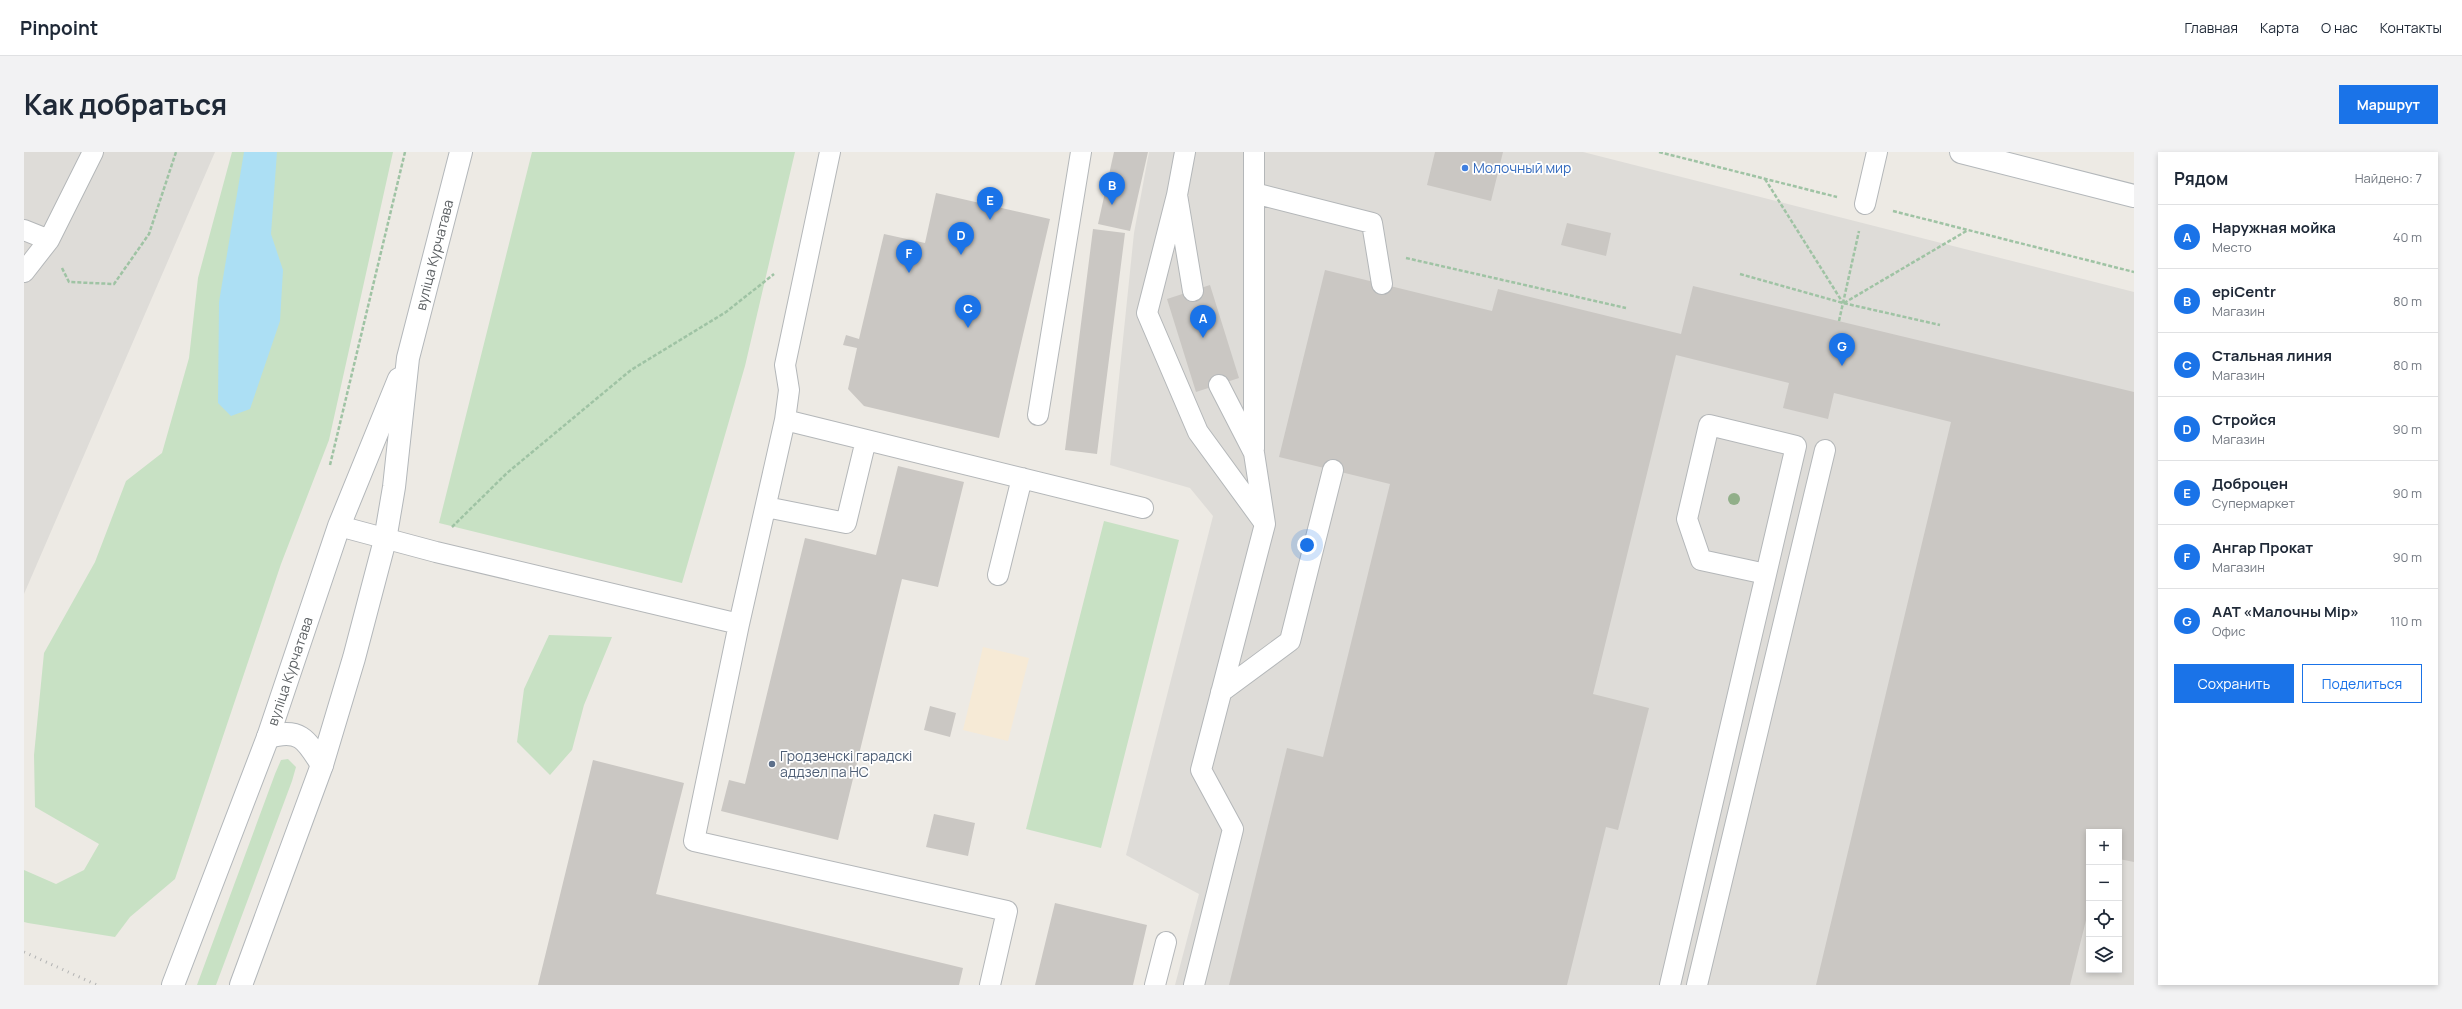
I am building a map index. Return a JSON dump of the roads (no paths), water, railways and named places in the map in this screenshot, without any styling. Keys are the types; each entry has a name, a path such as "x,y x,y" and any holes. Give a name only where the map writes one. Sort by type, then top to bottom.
{"main road":[{"name":"вуліца Курчатава","path":"173,985 268,737 339,526 408,358 461,152"},
{"path":"1961,152 2134,196"},
{"name":"вуліца Курчатава","path":"241,985 322,765 354,658 385,540 394,487 408,358"},
{"path":"268,737 281,734 296,734 309,743 322,765"}],"lane":[{"path":"24,272 49,240 93,152"},
{"path":"830,152 785,365 789,390 785,420 739,624 694,841 1007,912 990,985"},
{"path":"1038,415 1081,152"},
{"path":"1185,152 1177,195 1147,314 1198,432 1265,524"},
{"path":"1194,985 1233,829 1201,770 1265,524 1254,453 1254,152"},
{"path":"1866,204 1877,152"},
{"path":"1254,192 1372,223 1382,284"},
{"path":"1177,195 1193,291"},
{"path":"24,230 49,240"},
{"path":"1219,384 1254,453"},
{"path":"785,420 1143,508"},
{"path":"1670,985 1796,446 1709,425 1687,519 1701,560 1766,574"},
{"path":"766,507 846,523 866,440"},
{"path":"1697,985 1825,450"},
{"path":"1221,692 1290,641 1333,470"},
{"path":"998,575 1022,478"},
{"path":"339,526 385,540 739,624"},
{"path":"1155,985 1166,942"}],"water":[{"path":"244,152 277,152 271,234 283,270 280,321 250,409 231,416 218,403 219,302"}],"railway":[{"path":"24,952 97,985"}],"place":[{"name":"Молочный мир","path":"1465,168"},
{"name":"epiCentr","path":"1112,205"},
{"name":"Доброцен","path":"990,220"},
{"name":"Стройся","path":"961,255"},
{"name":"Ангар Прокат","path":"909,273"},
{"name":"Стальная линия","path":"968,328"},
{"name":"Наружная мойка","path":"1203,338"},
{"name":"ААТ «Малочны Мір»","path":"1842,366"},
{"name":"Гродзенскі гарадскі аддзел па НС","path":"772,764"}]}
